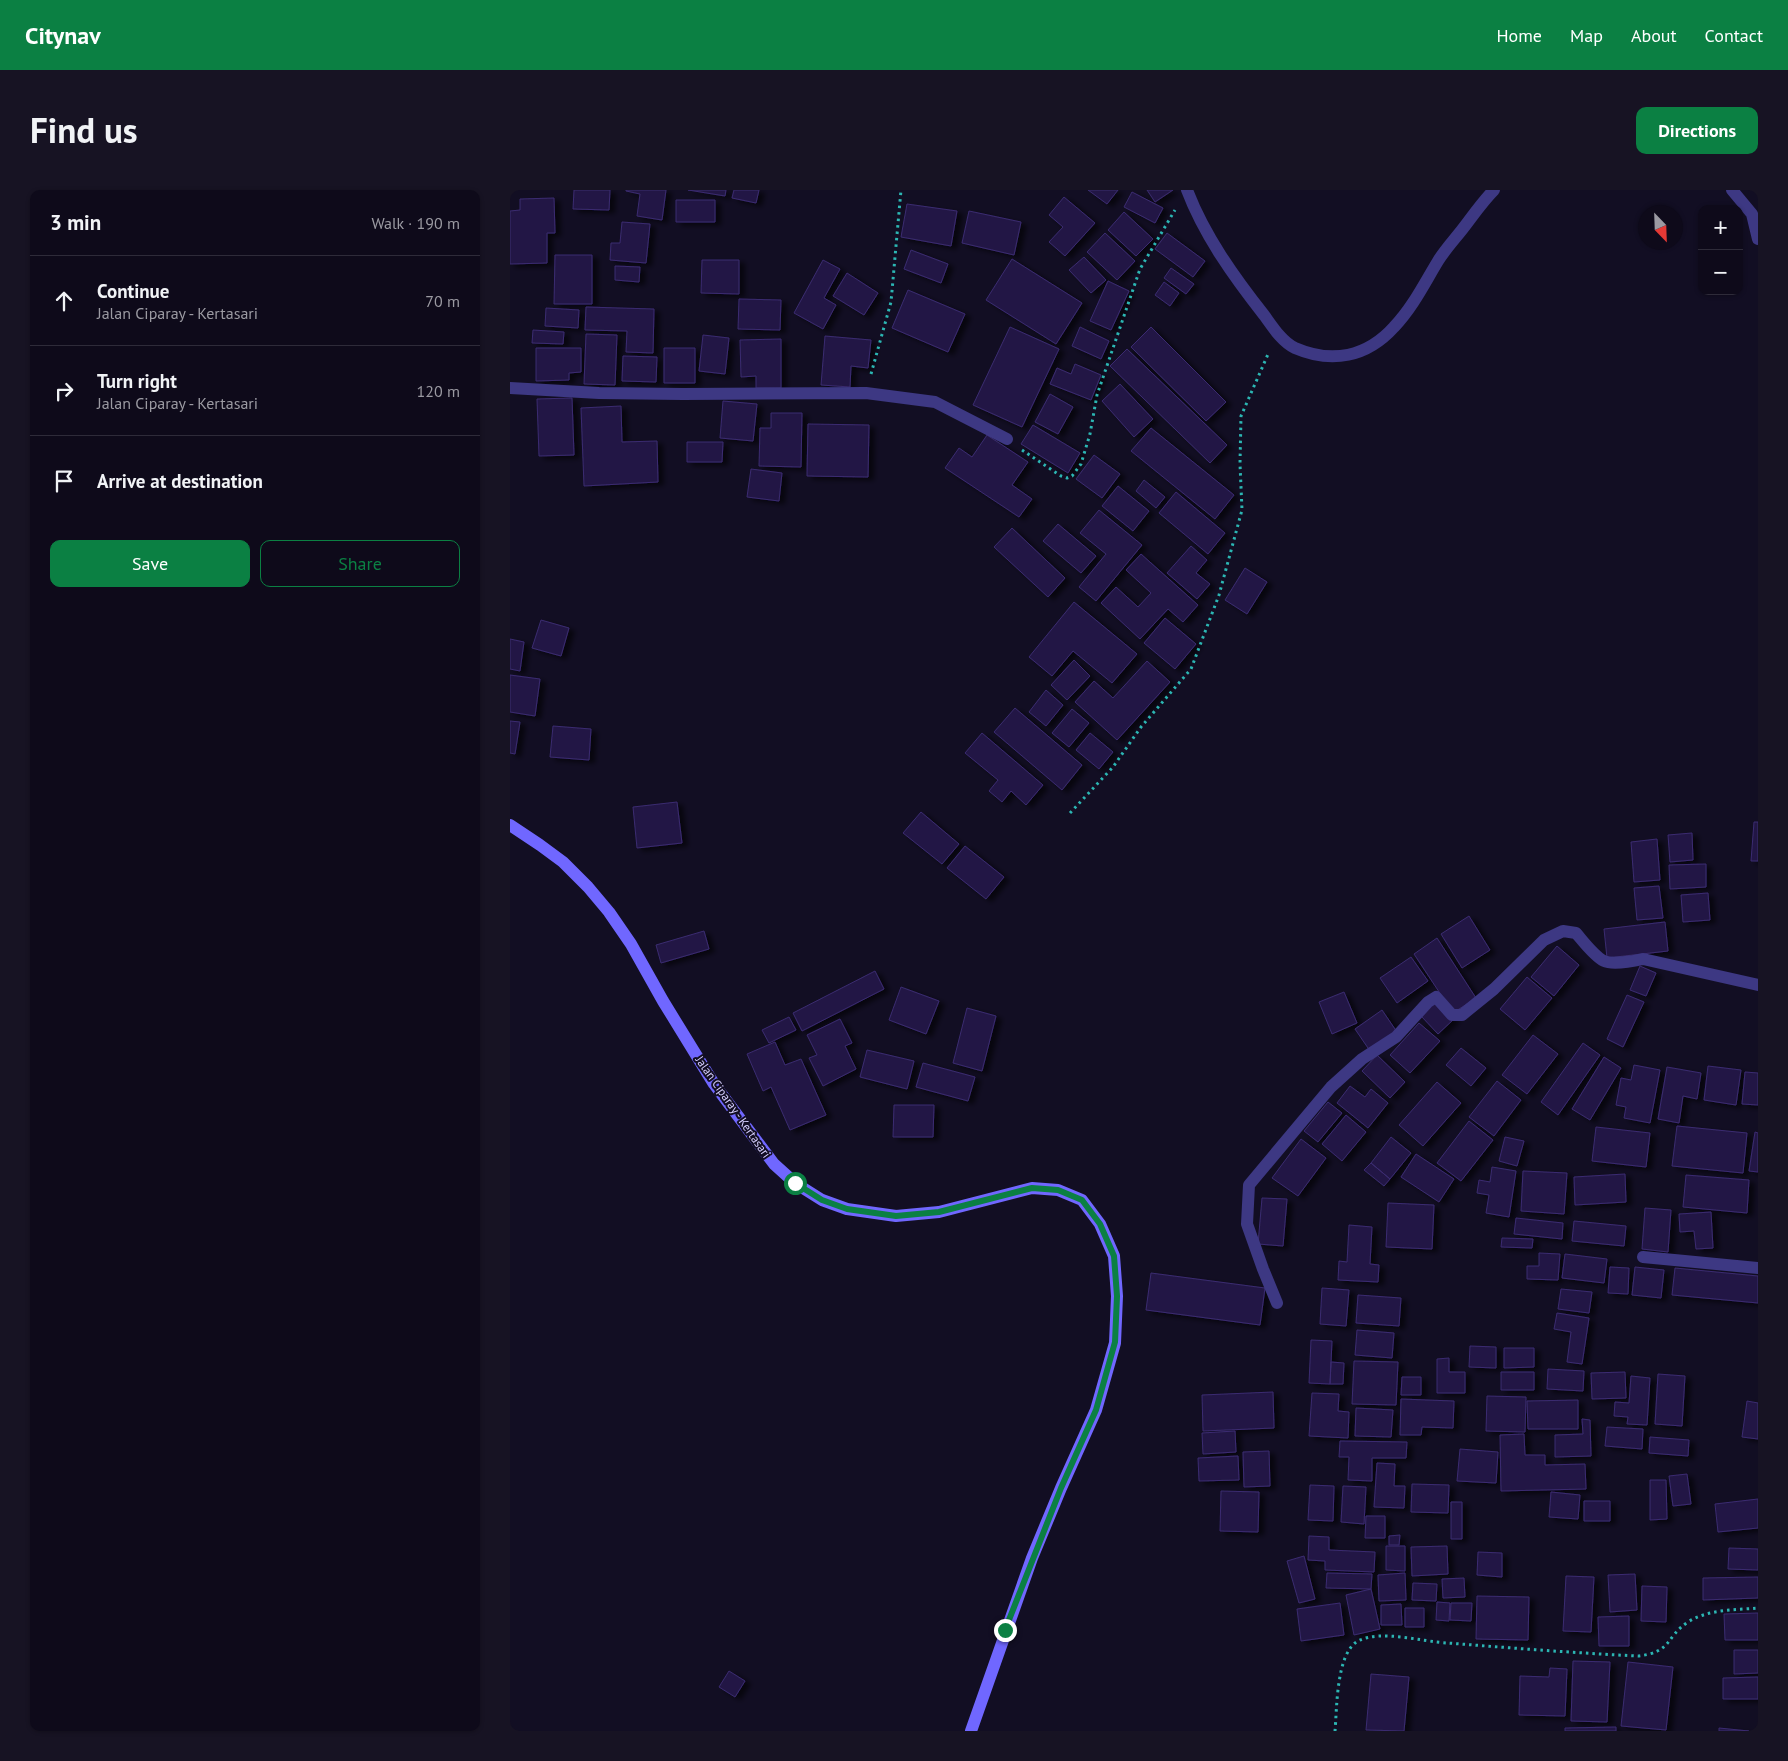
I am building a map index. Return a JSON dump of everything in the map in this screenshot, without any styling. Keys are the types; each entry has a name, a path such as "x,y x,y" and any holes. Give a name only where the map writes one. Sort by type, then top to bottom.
{"main road":[{"name":"Jalan Ciparay - Kertasari","path":"510,825 563,862 609,912 631,944 663,1001 714,1084 774,1164 795,1183 822,1200 847,1209 896,1216 939,1212 1032,1188 1058,1190 1082,1200 1100,1224 1114,1256 1117,1296 1115,1342 1096,1410 1032,1558 971,1731"}],"street":[{"path":"1187,190 1219,253 1245,291 1278,333 1294,348 1328,357 1348,356 1371,347 1394,328 1423,289 1438,260 1494,190"},
{"path":"1732,190 1752,214 1758,238"},
{"path":"510,388 646,394 866,393 935,402 1007,439"},
{"path":"1277,1303 1247,1224 1249,1185 1331,1087 1362,1059 1396,1037 1428,1002 1436,997 1452,1015 1462,1015 1494,989 1544,940 1563,931 1576,933 1604,961 1624,962 1643,960 1758,985"},
{"path":"1643,1257 1758,1268"}],"path":[{"path":"866,393 891,302 901,190"},
{"path":"1007,439 1061,476 1067,478 1072,476 1081,464 1090,434 1097,395 1140,269 1160,232 1187,190"},
{"path":"1070,813 1113,767 1141,727 1191,669 1219,595 1242,510 1240,464 1241,416 1258,374 1278,333"},
{"path":"1335,1731 1342,1666 1349,1651 1357,1642 1372,1637 1386,1636 1446,1643 1638,1656 1661,1650 1689,1621 1722,1611 1758,1608"}],"building":[{"path":"574,190 610,190 609,210 573,209"},
{"path":"626,190 666,190 662,220 637,216 640,194"},
{"path":"688,190 726,190 725,196"},
{"path":"734,190 759,190 756,203 732,198"},
{"path":"1088,190 1118,190 1107,204"},
{"path":"1147,190 1173,190 1155,202"},
{"path":"1132,192 1163,208 1155,223 1124,207"},
{"path":"1064,197 1095,223 1065,256 1049,242 1063,227 1049,215"},
{"path":"554,198 555,233 547,233 547,263 510,264 510,211 520,210 520,199"},
{"path":"676,200 715,200 715,222 676,222"},
{"path":"907,204 957,211 951,246 901,237"},
{"path":"969,211 1021,222 1014,255 962,243"},
{"path":"1124,212 1153,239 1136,256 1108,230"},
{"path":"622,222 650,224 646,263 610,260 611,243 620,243"},
{"path":"1105,233 1135,261 1117,280 1087,252"},
{"path":"1167,233 1205,261 1193,277 1155,249"},
{"path":"911,250 948,264 941,283 904,269"},
{"path":"555,255 592,255 592,304 554,304"},
{"path":"1084,257 1106,280 1091,293 1069,270"},
{"path":"1012,259 1082,303 1056,344 986,300"},
{"path":"702,260 739,260 739,294 701,293"},
{"path":"823,260 840,269 824,298 836,305 823,329 794,313"},
{"path":"615,266 640,267 639,282 615,280"},
{"path":"1171,268 1194,284 1186,294 1164,278"},
{"path":"847,273 878,293 864,315 833,296"},
{"path":"1108,281 1129,291 1111,330 1090,321"},
{"path":"1164,282 1179,293 1170,306 1155,295"},
{"path":"908,290 965,314 948,352 892,328"},
{"path":"739,299 781,300 780,330 738,329"},
{"path":"586,307 654,309 653,353 626,352 627,331 585,330"},
{"path":"546,308 579,310 578,328 545,326"},
{"path":"1010,327 1059,349 1022,427 973,405"},
{"path":"1080,327 1109,341 1101,359 1072,346"},
{"path":"1151,327 1226,402 1206,421 1131,347"},
{"path":"533,330 564,332 563,344 532,343"},
{"path":"586,334 617,335 615,385 584,384"},
{"path":"703,335 729,338 725,374 699,371"},
{"path":"825,336 871,340 868,368 851,366 850,387 821,385"},
{"path":"781,339 781,388 756,388 756,376 741,377 740,340"},
{"path":"536,348 581,348 581,372 569,373 569,380 536,381"},
{"path":"664,348 695,348 695,383 664,383"},
{"path":"1127,349 1227,445 1210,463 1110,366"},
{"path":"623,356 657,357 656,382 622,381"},
{"path":"1075,364 1101,375 1091,400 1050,384 1057,368 1071,374"},
{"path":"1120,384 1153,419 1134,437 1102,401"},
{"path":"1050,394 1073,407 1058,434 1035,422"},
{"path":"572,398 574,455 539,456 537,399"},
{"path":"723,401 757,404 753,441 720,438"},
{"path":"621,406 622,442 657,441 658,482 584,486 581,408"},
{"path":"771,413 802,413 801,467 759,466 760,428 771,428"},
{"path":"808,424 869,425 868,477 807,476"},
{"path":"1033,425 1080,453 1068,473 1021,444"},
{"path":"1151,428 1234,495 1215,519 1131,451"},
{"path":"987,435 1028,462 1012,485 1032,499 1019,517 945,468 959,448 972,457"},
{"path":"687,442 723,442 722,462 687,462"},
{"path":"1094,455 1120,474 1102,498 1076,479"},
{"path":"751,469 782,473 779,501 747,497"},
{"path":"1144,480 1165,497 1156,508 1136,491"},
{"path":"1118,486 1149,511 1133,531 1102,506"},
{"path":"1176,492 1225,533 1208,554 1159,513"},
{"path":"1099,510 1142,545 1096,601 1079,587 1106,554 1080,533"},
{"path":"1058,524 1096,556 1081,573 1043,541"},
{"path":"1012,528 1065,578 1048,597 994,547"},
{"path":"1191,546 1207,560 1196,573 1210,584 1197,599 1167,573"},
{"path":"1141,554 1198,605 1183,622 1168,609 1140,639 1101,603 1116,587 1138,607 1151,593 1126,570"},
{"path":"1245,568 1267,582 1247,614 1225,600"},
{"path":"1074,602 1137,654 1112,683 1073,651 1052,676 1029,657"},
{"path":"1165,618 1196,644 1175,669 1144,643"},
{"path":"541,620 569,628 561,656 532,648"},
{"path":"510,639 524,642 520,671 510,669"},
{"path":"1074,660 1090,676 1067,700 1051,685"},
{"path":"1147,661 1170,682 1117,740 1075,702 1094,681 1113,698"},
{"path":"510,675 540,679 535,716 510,712"},
{"path":"1046,690 1063,705 1046,726 1029,712"},
{"path":"1015,708 1082,765 1062,790 994,732"},
{"path":"1072,709 1089,723 1069,747 1052,733"},
{"path":"510,721 520,722 515,754 510,753"},
{"path":"553,726 591,729 589,760 550,757"},
{"path":"982,733 1043,785 1026,805 1011,791 1002,802 989,791 998,780 965,753"},
{"path":"1090,733 1113,752 1099,769 1076,750"},
{"path":"677,802 682,843 637,848 633,807"},
{"path":"921,812 959,844 942,864 903,833"},
{"path":"1754,822 1758,822 1758,861 1751,861"},
{"path":"1692,833 1693,860 1670,862 1668,835"},
{"path":"1657,839 1660,880 1634,882 1631,842"},
{"path":"965,846 1004,877 986,899 947,868"},
{"path":"1706,864 1706,887 1670,889 1669,865"},
{"path":"1659,886 1663,918 1637,920 1634,888"},
{"path":"1708,893 1710,920 1683,922 1681,895"},
{"path":"1469,916 1490,950 1462,968 1441,934"},
{"path":"1665,922 1668,951 1607,958 1604,929"},
{"path":"704,931 709,949 661,963 656,945"},
{"path":"1437,938 1476,998 1453,1013 1414,954"},
{"path":"1557,946 1579,965 1554,996 1531,977"},
{"path":"1411,957 1428,981 1397,1003 1380,978"},
{"path":"1640,966 1656,973 1646,996 1630,990"},
{"path":"875,971 884,989 802,1031 793,1013"},
{"path":"1527,977 1552,998 1525,1030 1500,1009"},
{"path":"901,987 939,1001 926,1034 889,1020"},
{"path":"1344,992 1357,1023 1332,1034 1319,1002"},
{"path":"1627,995 1644,1002 1623,1047 1607,1039"},
{"path":"1436,1001 1454,1019 1438,1034 1421,1016"},
{"path":"967,1008 996,1016 982,1071 953,1063"},
{"path":"1382,1010 1397,1032 1370,1051 1355,1029"},
{"path":"789,1017 796,1030 769,1043 762,1030"},
{"path":"840,1019 852,1043 845,1046 856,1069 823,1086 809,1058 817,1055 807,1035"},
{"path":"1419,1023 1440,1041 1410,1073 1390,1055"},
{"path":"1533,1035 1558,1054 1527,1094 1502,1075"},
{"path":"775,1042 785,1065 801,1059 826,1115 790,1130 771,1087 763,1091 747,1054"},
{"path":"1583,1043 1600,1055 1558,1115 1541,1102"},
{"path":"1461,1048 1486,1068 1471,1086 1446,1065"},
{"path":"867,1050 914,1061 907,1089 860,1077"},
{"path":"1377,1055 1405,1082 1390,1098 1362,1071"},
{"path":"1604,1057 1621,1068 1590,1120 1572,1109"},
{"path":"923,1063 975,1077 968,1101 916,1087"},
{"path":"1634,1065 1660,1070 1650,1123 1624,1118 1626,1107 1616,1105 1621,1078 1631,1080"},
{"path":"1708,1066 1741,1070 1736,1105 1704,1100"},
{"path":"1667,1067 1701,1073 1697,1099 1683,1096 1679,1123 1658,1119"},
{"path":"1745,1072 1758,1073 1758,1105 1742,1104"},
{"path":"1497,1081 1521,1100 1494,1136 1469,1117"},
{"path":"1437,1082 1461,1103 1423,1146 1399,1125"},
{"path":"1350,1086 1365,1097 1371,1089 1388,1103 1368,1128 1337,1103"},
{"path":"1328,1102 1342,1113 1318,1142 1304,1131"},
{"path":"894,1105 934,1105 933,1137 893,1137"},
{"path":"1346,1115 1366,1132 1342,1161 1322,1144"},
{"path":"1469,1121 1493,1140 1461,1181 1437,1163"},
{"path":"1677,1126 1747,1133 1743,1173 1672,1166"},
{"path":"1596,1127 1650,1133 1646,1167 1592,1161"},
{"path":"1755,1132 1758,1133 1758,1172 1749,1171"},
{"path":"1391,1137 1411,1153 1390,1179 1371,1163"},
{"path":"1505,1137 1524,1141 1517,1166 1499,1161"},
{"path":"1301,1139 1326,1158 1298,1196 1272,1178"},
{"path":"1416,1154 1454,1179 1439,1202 1401,1177"},
{"path":"1371,1163 1390,1179 1384,1186 1364,1170"},
{"path":"1492,1167 1516,1171 1509,1217 1486,1213 1489,1195 1477,1193 1479,1180 1490,1182"},
{"path":"1523,1171 1567,1173 1564,1214 1521,1211"},
{"path":"1625,1174 1626,1202 1575,1205 1574,1177"},
{"path":"1686,1175 1749,1180 1747,1213 1683,1207"},
{"path":"1262,1198 1287,1199 1283,1246 1258,1244"},
{"path":"1388,1203 1434,1205 1432,1249 1386,1247"},
{"path":"1645,1208 1671,1210 1668,1252 1642,1249"},
{"path":"1711,1212 1713,1248 1696,1249 1694,1231 1680,1232 1679,1214"},
{"path":"1516,1218 1563,1223 1562,1239 1514,1234"},
{"path":"1574,1221 1626,1226 1624,1246 1572,1241"},
{"path":"1349,1225 1372,1227 1370,1264 1379,1265 1378,1282 1338,1280 1339,1261 1347,1262"},
{"path":"1502,1238 1533,1239 1532,1248 1501,1247"},
{"path":"1539,1253 1560,1254 1558,1280 1527,1279 1527,1266 1539,1266"},
{"path":"1565,1254 1607,1259 1604,1283 1562,1278"},
{"path":"1610,1267 1629,1268 1628,1294 1608,1293"},
{"path":"1635,1267 1664,1270 1661,1298 1632,1295"},
{"path":"1675,1268 1758,1276 1758,1303 1672,1295"},
{"path":"1151,1273 1265,1288 1260,1325 1146,1310"},
{"path":"1322,1288 1349,1290 1346,1326 1320,1324"},
{"path":"1561,1289 1592,1292 1589,1313 1558,1309"},
{"path":"1358,1295 1401,1298 1399,1326 1356,1323"},
{"path":"1557,1313 1589,1318 1582,1364 1567,1362 1571,1332 1554,1329"},
{"path":"1357,1330 1394,1333 1392,1358 1355,1355"},
{"path":"1311,1340 1332,1341 1330,1384 1309,1383"},
{"path":"1470,1346 1496,1347 1496,1368 1469,1367"},
{"path":"1504,1348 1534,1348 1534,1367 1504,1368"},
{"path":"1449,1358 1449,1372 1465,1372 1465,1393 1437,1393 1437,1359"},
{"path":"1354,1361 1398,1362 1396,1405 1352,1404"},
{"path":"1331,1362 1344,1363 1343,1384 1330,1384"},
{"path":"1548,1369 1584,1371 1583,1391 1547,1389"},
{"path":"1501,1372 1534,1372 1534,1390 1501,1390"},
{"path":"1625,1372 1626,1398 1592,1399 1591,1373"},
{"path":"1658,1374 1685,1376 1682,1426 1655,1424"},
{"path":"1631,1376 1650,1378 1647,1425 1627,1424 1628,1417 1614,1416 1615,1402 1629,1403"},
{"path":"1402,1377 1421,1377 1421,1395 1401,1395"},
{"path":"1273,1392 1274,1428 1203,1431 1202,1395"},
{"path":"1312,1393 1339,1394 1338,1411 1349,1412 1348,1438 1309,1436"},
{"path":"1487,1396 1526,1397 1525,1432 1486,1431"},
{"path":"1401,1399 1454,1401 1453,1428 1422,1427 1421,1435 1400,1435"},
{"path":"1578,1400 1578,1429 1528,1429 1527,1401"},
{"path":"1747,1401 1758,1403 1758,1439 1742,1437"},
{"path":"1356,1408 1393,1410 1391,1437 1355,1436"},
{"path":"1582,1419 1590,1420 1591,1456 1555,1457 1555,1435 1583,1434"},
{"path":"1607,1427 1643,1429 1642,1449 1605,1446"},
{"path":"1235,1431 1236,1452 1203,1454 1202,1433"},
{"path":"1524,1434 1525,1455 1545,1455 1545,1465 1585,1464 1586,1489 1501,1491 1500,1435"},
{"path":"1650,1437 1689,1440 1688,1456 1649,1453"},
{"path":"1340,1441 1407,1442 1406,1458 1372,1458 1372,1481 1348,1480 1349,1457 1339,1457"},
{"path":"1460,1449 1498,1452 1496,1483 1457,1481"},
{"path":"1269,1451 1270,1486 1244,1487 1243,1452"},
{"path":"1238,1456 1239,1480 1199,1481 1198,1458"},
{"path":"1377,1463 1395,1464 1394,1486 1405,1486 1404,1508 1374,1507"},
{"path":"1687,1474 1691,1504 1673,1506 1669,1476"},
{"path":"1650,1480 1666,1480 1667,1519 1650,1520"},
{"path":"1412,1484 1449,1485 1448,1513 1411,1512"},
{"path":"1310,1485 1334,1486 1333,1521 1308,1520"},
{"path":"1343,1486 1366,1487 1364,1524 1341,1522"},
{"path":"1221,1491 1259,1492 1258,1532 1220,1531"},
{"path":"1551,1492 1580,1495 1578,1519 1549,1517"},
{"path":"1758,1499 1758,1528 1718,1532 1715,1504"},
{"path":"1584,1501 1610,1501 1610,1521 1584,1521"},
{"path":"1451,1502 1462,1502 1462,1539 1451,1539"},
{"path":"1366,1516 1385,1516 1385,1538 1365,1538"},
{"path":"1400,1535 1399,1545 1389,1545 1389,1536"},
{"path":"1309,1536 1329,1537 1329,1550 1375,1552 1374,1572 1325,1570 1325,1561 1308,1560"},
{"path":"1386,1546 1405,1546 1405,1571 1386,1570"},
{"path":"1447,1546 1448,1574 1412,1576 1411,1547"},
{"path":"1729,1548 1758,1549 1758,1570 1728,1569"},
{"path":"1478,1552 1502,1553 1502,1577 1477,1575"},
{"path":"1304,1556 1315,1599 1299,1603 1287,1561"},
{"path":"1327,1573 1372,1574 1371,1589 1326,1588"},
{"path":"1405,1573 1406,1600 1379,1601 1378,1575"},
{"path":"1635,1574 1637,1610 1610,1612 1608,1575"},
{"path":"1566,1576 1594,1577 1591,1632 1563,1631"},
{"path":"1758,1577 1758,1598 1703,1600 1703,1578"},
{"path":"1464,1578 1465,1597 1443,1598 1442,1579"},
{"path":"1413,1583 1437,1584 1436,1601 1412,1600"},
{"path":"1642,1586 1667,1587 1666,1622 1641,1621"},
{"path":"1371,1589 1380,1629 1354,1635 1346,1595"},
{"path":"1477,1596 1529,1597 1528,1640 1476,1639"},
{"path":"1437,1602 1450,1603 1449,1621 1436,1620"},
{"path":"1340,1603 1344,1635 1301,1641 1297,1609"},
{"path":"1451,1603 1472,1603 1471,1621 1450,1620"},
{"path":"1401,1604 1402,1625 1381,1625 1381,1605"},
{"path":"1405,1608 1424,1608 1424,1627 1405,1627"},
{"path":"1758,1613 1758,1640 1725,1640 1724,1614"},
{"path":"1629,1616 1629,1646 1599,1646 1598,1617"},
{"path":"1734,1650 1758,1650 1758,1673 1734,1674"},
{"path":"1573,1661 1610,1662 1607,1722 1571,1721"},
{"path":"1628,1662 1673,1667 1666,1730 1621,1726"},
{"path":"1550,1668 1567,1669 1565,1716 1519,1715 1520,1676 1549,1677"},
{"path":"729,1671 745,1681 735,1697 719,1687"},
{"path":"1371,1674 1409,1677 1404,1731 1366,1730"},
{"path":"1758,1677 1758,1699 1723,1699 1723,1678"},
{"path":"1616,1727 1616,1731 1565,1731 1565,1728"},
{"path":"1719,1728 1749,1731 1719,1731"}],"route":[{"path":"795,1183 822,1200 847,1209 896,1216 939,1212 1032,1188 1058,1190 1082,1200 1100,1224 1114,1256 1117,1296 1115,1342 1096,1410 1032,1558 1005,1630"}]}
